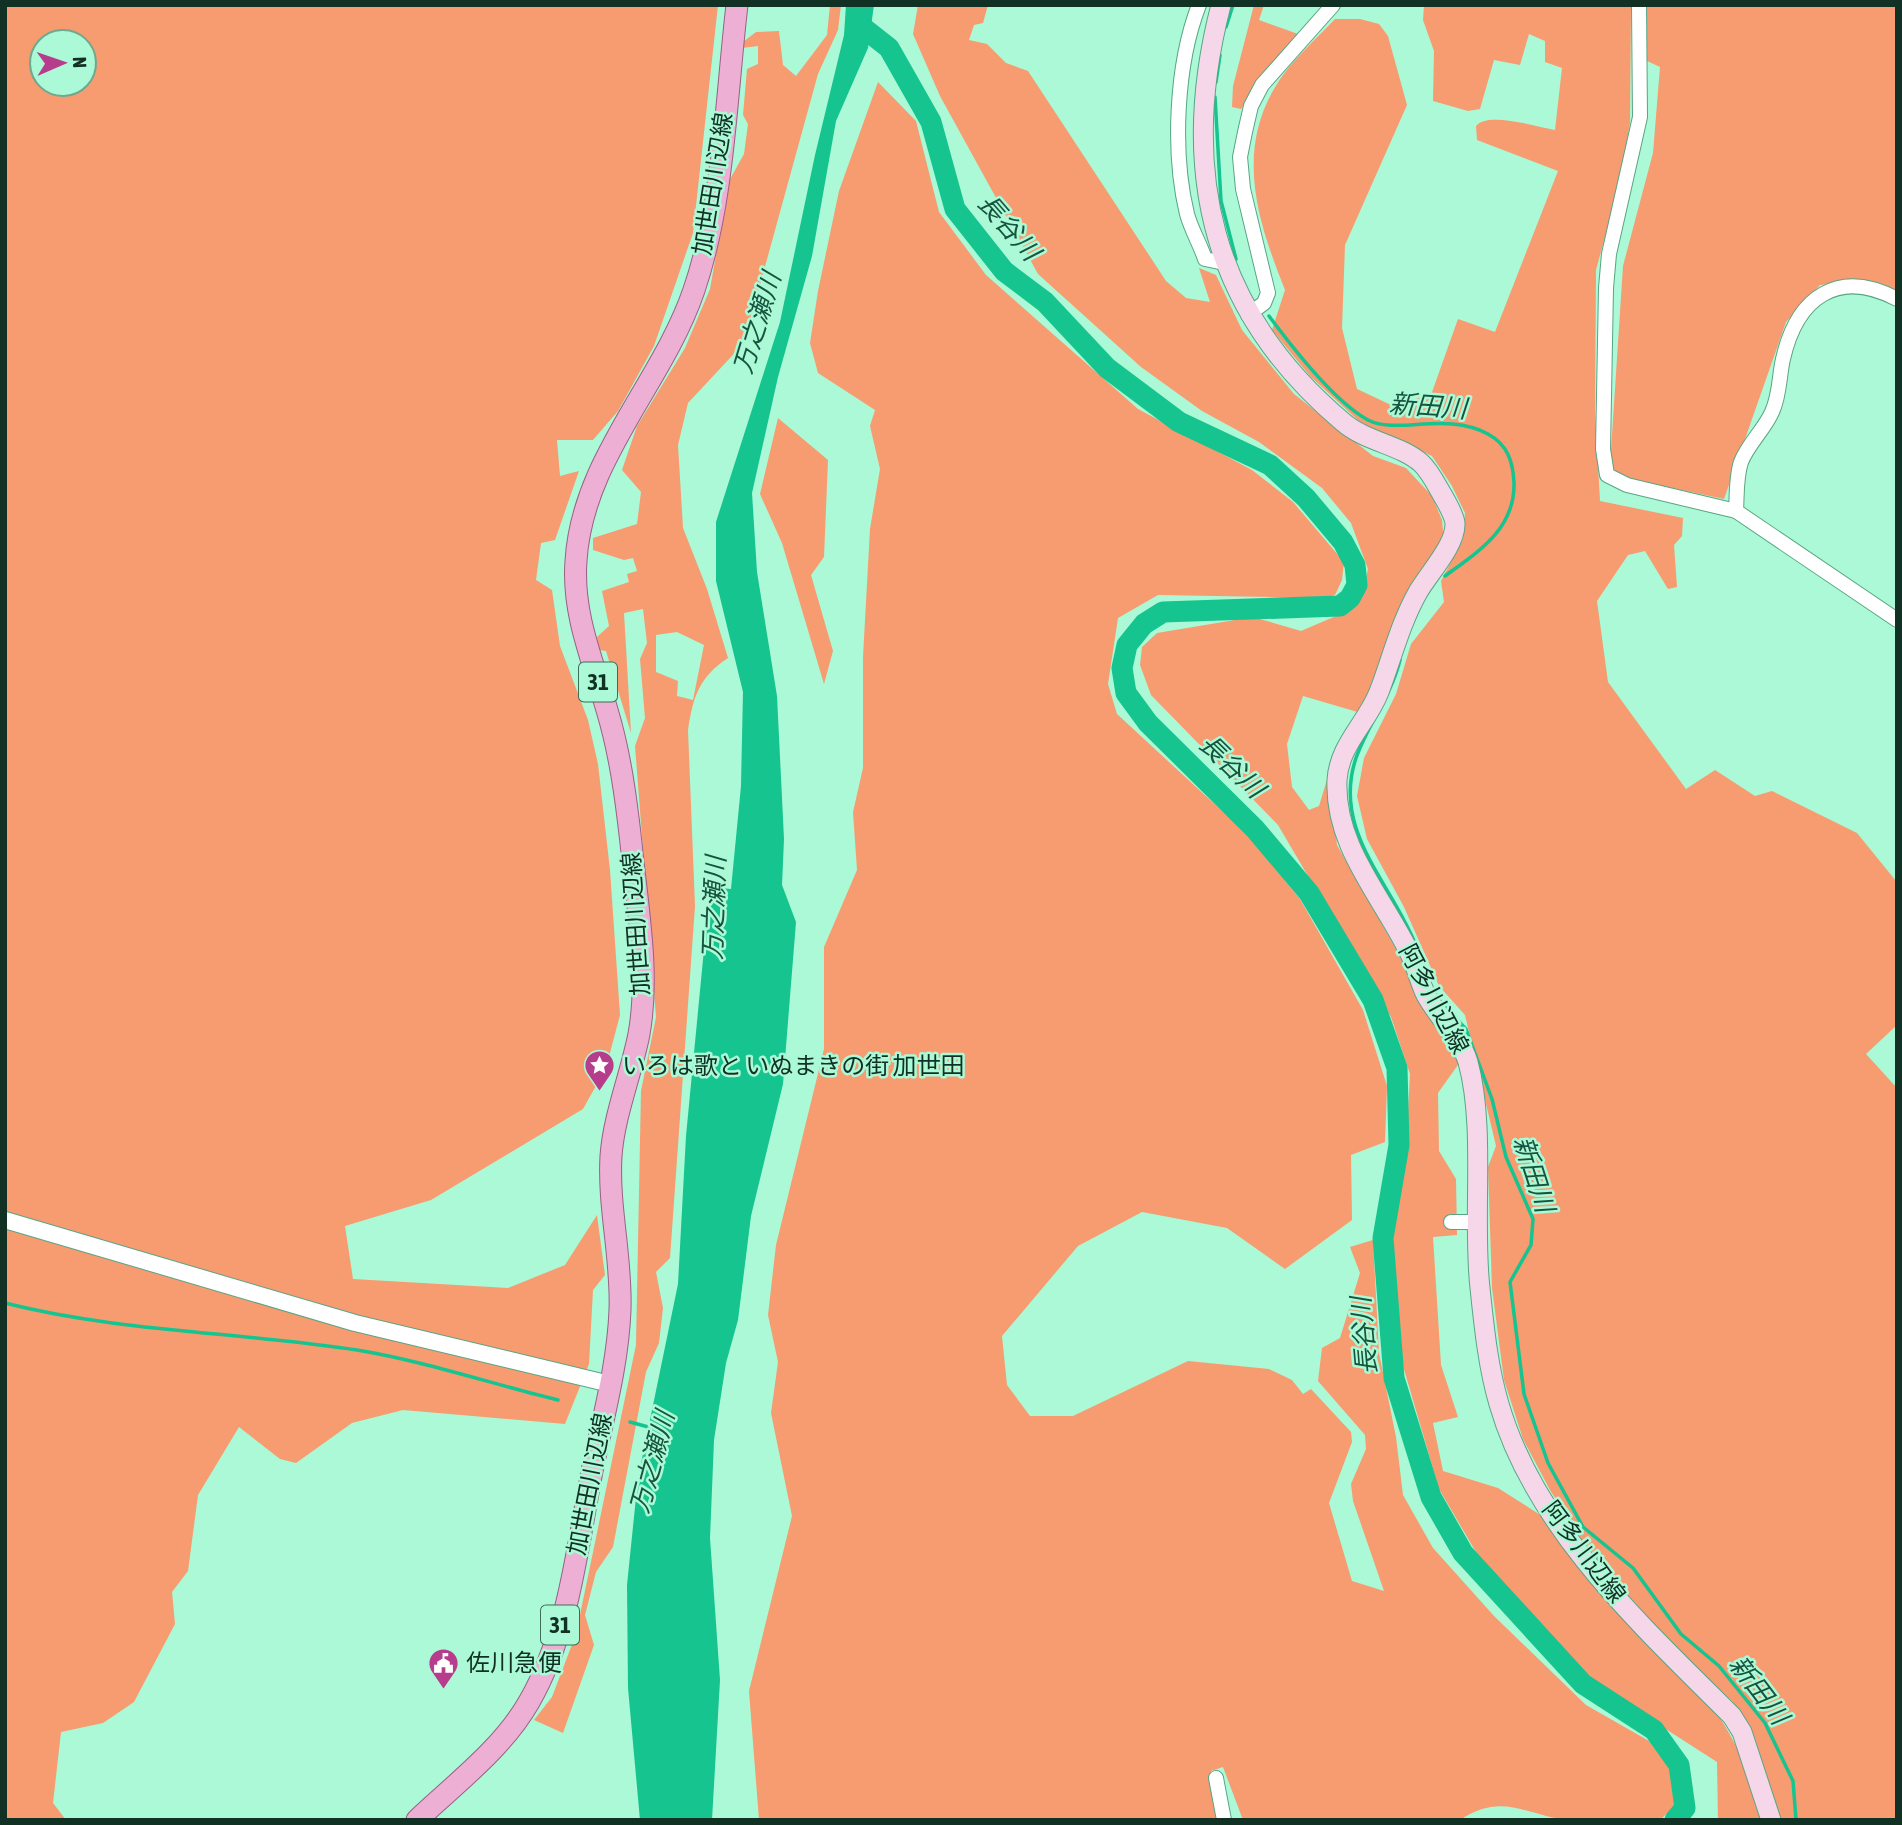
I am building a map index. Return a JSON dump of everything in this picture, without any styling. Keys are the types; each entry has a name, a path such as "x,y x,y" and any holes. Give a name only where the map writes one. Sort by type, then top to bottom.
{"main road":[{"name":"加世田川辺線","path":"417,1820 497,1744 528,1703 543,1675 565,1606 610,1384 620,1293 611,1152 638,1036 642,978 626,801 609,714 578,618 575,563 584,512 597,476 677,334 698,278 713,214 737,5"},
{"path":"1221,5 1211,47 1204,111 1208,187 1224,262 1246,312"},
{"name":"阿多川辺線","path":"1246,312 1272,350 1346,425 1369,440 1421,463 1447,503 1455,524 1449,543 1405,617 1378,696 1346,746 1337,781 1348,844 1410,952 1426,995 1457,1038 1468,1062 1475,1121 1479,1286 1492,1380 1513,1441 1544,1502 1586,1563 1732,1716 1742,1732 1771,1820"}],"street":[{"path":"1199,5 1185,48 1180,120 1182,185 1188,216 1205,259 1224,262"},
{"path":"1246,312 1264,303 1269,293 1242,189 1240,157 1248,119 1262,85 1333,5"},
{"path":"1639,5 1640,117 1609,254 1605,288 1604,465 1607,475 1615,482 1736,510 1897,620"},
{"path":"1736,510 1741,461 1773,411 1783,359 1794,324 1823,292 1833,287 1861,285 1897,299"},
{"path":"5,1220 355,1323 610,1384"},
{"path":"1451,1222 1478,1222"},
{"path":"1216,1778 1224,1820"}],"shaded area":[{"path":"5,5 718,5 693,233 654,346 618,411 593,440 557,440 560,476 579,471 555,540 541,543 536,580 552,590 560,646 588,720 598,764 610,870 620,1015 606,1068 583,1109 431,1200 345,1226 353,1279 508,1288 565,1265 597,1215 605,1275 593,1290 589,1364 565,1424 403,1410 352,1423 296,1463 280,1459 239,1427 198,1495 188,1571 172,1592 175,1624 134,1702 103,1723 61,1732 53,1803 66,1820 5,1820"},
{"path":"830,5 841,5 838,30 818,74 744,343 688,403 678,445 683,528 707,589 728,658 710,673 699,689 688,730 695,906 670,1258 656,1272 663,1308 659,1343 646,1372 613,1547 596,1572 585,1615 594,1645 563,1733 534,1720 552,1697 576,1634 636,1345 641,1091 656,1017 635,746 645,718 640,659 647,643 643,609 624,613 631,733 606,651 599,650 597,637 609,626 602,591 629,582 627,574 637,571 633,558 624,560 593,550 593,538 637,524 641,492 622,470 637,426 685,348 710,289 729,181 744,154 748,124 743,115 747,69 758,64 758,46 742,48 743,42 756,32 779,31 783,65 796,76 827,35","holes":["677,632 704,645 693,700 677,696 678,681 656,672 656,635"]},
{"path":"918,5 988,5 983,23 974,25 969,40 987,44 1006,63 1028,71 1166,281 1186,298 1210,302 1199,268 1216,275 1242,330 1294,394 1373,456 1406,468 1432,496 1442,520 1444,541 1361,713 1303,696 1287,744 1292,787 1309,810 1319,806 1329,773 1337,845 1460,1062 1438,1093 1439,1151 1456,1179 1457,1235 1433,1237 1441,1365 1458,1417 1433,1423 1443,1471 1498,1488 1545,1518 1713,1708 1743,1761 1762,1820 1718,1820 1717,1762 1594,1683 1483,1564 1439,1489 1401,1359 1390,1245 1406,1148 1410,1074 1391,1017 1278,825 1151,695 1140,665 1142,647 1157,633 1253,617 1301,631 1350,610 1362,595 1368,569 1351,523 1322,488 1259,442 1202,411 1141,367 1038,274 940,96 913,34"},
{"path":"1254,5 1264,5 1259,20 1301,35 1241,109 1232,107 1233,86"},
{"path":"1424,5 1631,5 1630,123 1620,181 1596,270 1595,412 1600,501 1683,518 1682,536 1674,545 1677,587 1668,589 1645,551 1628,555 1597,601 1608,682 1686,789 1715,770 1755,796 1772,791 1857,833 1896,881 1897,1025 1866,1054 1897,1088 1897,1820 1777,1820 1770,1786 1746,1720 1732,1701 1646,1621 1603,1573 1550,1490 1523,1439 1504,1380 1492,1288 1488,1167 1496,1146 1465,1015 1439,986 1404,907 1367,839 1357,796 1364,758 1396,694 1411,644 1444,602 1441,581 1463,539 1465,513 1452,486 1432,456 1360,422 1310,376 1272,330 1285,290 1265,235 1254,181 1258,128 1268,101 1283,75 1335,19 1360,19 1379,24 1388,36 1407,105 1345,245 1342,328 1357,389 1391,405 1431,395 1458,319 1495,332 1558,171 1477,140 1476,126 1482,122 1502,120 1555,130 1562,68 1545,62 1545,41 1529,34 1520,65 1494,60 1480,109 1468,111 1433,101 1434,51 1423,20"},
{"path":"1647,5 1897,5 1897,298 1863,281 1820,285 1786,322 1724,499 1625,478 1610,466 1623,266 1653,153 1660,67 1645,60"},
{"path":"878,82 916,121 939,212 986,275 1138,409 1252,470 1293,502 1344,562 1342,580 1335,595 1324,598 1158,595 1118,618 1108,684 1117,714 1248,835 1300,899 1363,1010 1387,1086 1385,1142 1351,1155 1352,1220 1285,1269 1227,1228 1142,1212 1078,1246 1002,1336 1007,1385 1030,1416 1073,1416 1188,1361 1269,1369 1292,1380 1303,1394 1311,1389 1351,1432 1352,1442 1329,1503 1352,1581 1384,1591 1353,1501 1351,1484 1366,1449 1365,1435 1318,1381 1322,1348 1340,1338 1360,1273 1350,1247 1373,1240 1379,1353 1396,1437 1403,1495 1433,1548 1494,1616 1586,1705 1649,1741 1668,1766 1676,1787 1677,1804 1660,1820 1568,1820 1502,1806 1489,1807 1460,1820 1243,1820 1223,1767 1211,1771 1212,1792 1220,1820 759,1820 749,1691 792,1516 771,1413 778,1362 768,1315 776,1245 824,1049 824,947 857,870 853,812 863,768 863,657 870,529 880,469 870,426 875,410 818,373 810,343 839,191"},
{"path":"778,418 828,460 824,557 811,575 833,651 824,684 782,543 760,494"}],"water":[{"name":"万之瀬川","path":"846,5 874,5 868,48 836,121 812,256 778,377 752,493 757,572 777,696 784,839 782,885 796,922 783,1084 751,1216 738,1320 726,1363 714,1440 710,1538 720,1680 712,1820 640,1820 628,1688 627,1585 638,1478 678,1284 686,1136 710,887 731,889 741,786 743,692 716,581 716,522 780,322 815,155 844,35"}],"waterway":[{"name":"新田川","path":"1226,27 1233,5"},
{"name":"長谷川","path":"861,26 889,48 931,122 955,209 1004,271 1045,302 1107,368 1179,422 1270,465 1306,498 1343,542 1355,565 1357,585 1350,598 1340,606 1163,612 1144,624 1127,645 1122,668 1126,693 1148,723 1255,829 1309,893 1373,1000 1397,1068 1399,1145 1383,1238 1394,1378 1431,1497 1463,1553 1583,1684 1654,1730 1679,1765 1685,1808 1675,1820"},
{"name":"新田川","path":"1216,82 1220,55"},
{"name":"新田川","path":"1215,97 1221,201 1236,259"},
{"name":"新田川","path":"1269,316 1328,387 1355,412 1368,420 1393,425 1440,423 1472,427 1495,438 1505,449 1511,461 1514,483 1513,499 1502,526 1482,548 1445,576"},
{"name":"新田川","path":"1400,660 1391,686 1356,758 1350,785 1358,834 1417,948"},
{"name":"新田川","path":"1445,1007 1466,1029 1492,1099 1506,1157 1533,1219 1531,1245 1510,1282 1524,1394 1548,1463 1583,1527 1633,1568 1681,1634 1719,1666 1765,1723 1793,1781 1796,1820"},
{"path":"5,1303 48,1313 136,1326 357,1350 433,1366 558,1400"},
{"name":"万之瀬川","path":"630,1422 652,1428"}],"place":[{"name":"いろは歌と いぬまきの街 加世田","path":"599,1093"},
{"name":"佐川急便","path":"443,1690"}]}
